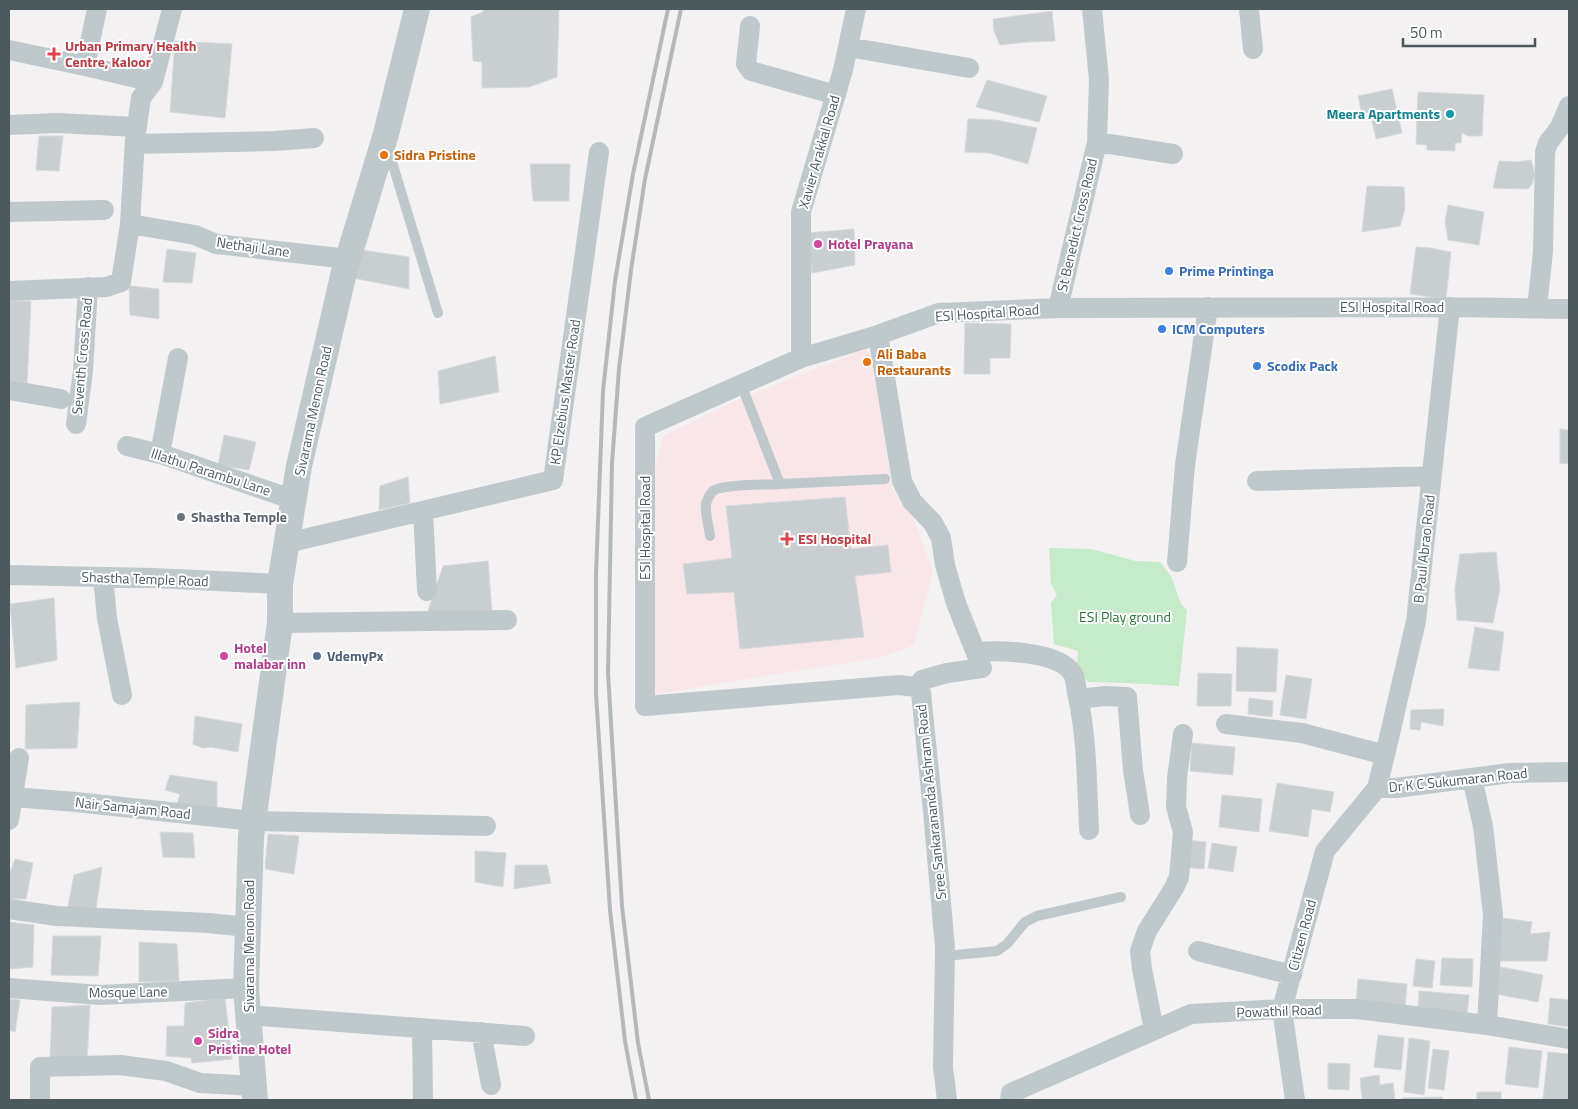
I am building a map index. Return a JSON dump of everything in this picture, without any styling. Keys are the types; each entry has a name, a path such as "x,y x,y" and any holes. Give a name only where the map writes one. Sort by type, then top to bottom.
{"street":[{"path":"85,66 97,9"},
{"path":"9,291 106,287 121,282 130,224 136,136 141,98 153,82 172,9"},
{"name":"Sivarama Menon Road","path":"254,1093 246,988 247,927 253,821 280,622 280,584 299,466 344,272 384,138 417,9"},
{"name":"Xavier Arakkal Road","path":"801,358 801,212 836,95 856,9"},
{"name":"St Benedict Cross Road","path":"1058,308 1097,142 1099,80 1092,9"},
{"path":"1249,9 1253,49"},
{"path":"750,26 746,64 750,71 836,95"},
{"path":"848,47 969,68"},
{"path":"9,50 153,82"},
{"path":"1537,308 1543,252 1545,152 1548,143 1560,127 1569,106"},
{"path":"9,125 57,124 136,136 275,141 314,138"},
{"path":"1097,142 1174,154"},
{"name":"KP Elzebius Master Road","path":"287,543 553,480 599,152"},
{"path":"9,212 104,210"},
{"name":"Nethaji Lane","path":"130,224 195,235 216,244 348,259"},
{"name":"Seventh Cross Road","path":"76,424 83,371 88,288"},
{"name":"ESI Hospital Road","path":"645,706 645,428 801,358 878,335 939,313 1058,308 1450,307 1569,309"},
{"name":"B Paul Abrao Road","path":"1377,788 1416,621 1450,307"},
{"path":"1177,562 1185,465 1208,308"},
{"path":"878,335 902,481 912,501 933,523 941,538 945,565 956,602 966,632 982,668 947,673 922,680"},
{"path":"160,454 178,358"},
{"path":"9,390 61,399"},
{"name":"Illathu Parambu Lane","path":"127,446 160,454 294,500"},
{"path":"1257,481 1432,476"},
{"path":"423,511 427,591"},
{"name":"Shastha Temple Road","path":"9,575 280,584"},
{"path":"103,577 107,618 122,695"},
{"path":"280,622 507,620"},
{"path":"976,652 998,650 1039,656 1059,662 1073,674 1079,699 1088,786 1089,830"},
{"name":"Sree Sankarananda Ashram Road","path":"645,706 899,684 916,687 921,693 945,956 944,1067 947,1100"},
{"path":"1079,699 1105,696 1127,697 1133,770 1140,815"},
{"path":"1226,724 1302,733 1385,755"},
{"path":"1154,1030 1140,951 1146,931 1179,877 1183,832 1176,807 1177,778 1183,734"},
{"path":"9,820 18,758"},
{"name":"Dr K C Sukumaran Road","path":"1377,788 1396,788 1510,773 1569,772"},
{"path":"1472,778 1483,826 1493,915 1487,1025"},
{"name":"Citizen Road","path":"1295,1100 1282,1009 1325,851 1377,788"},
{"name":"Nair Samajam Road","path":"12,797 253,821"},
{"path":"253,821 486,826"},
{"path":"9,909 57,916 208,923 247,927"},
{"path":"1198,951 1292,975"},
{"name":"Mosque Lane","path":"9,988 100,994 246,988"},
{"name":"Powathil Road","path":"1010,1100 1011,1093 1191,1014 1282,1009 1356,1009 1487,1025 1569,1039"},
{"path":"248,1015 525,1036"},
{"path":"422,1028 423,1100"},
{"path":"481,1032 491,1085"},
{"path":"40,1100 40,1067 61,1066 120,1065 166,1071 200,1083 254,1093"}],"lane":[{"path":"384,138 438,313"},
{"path":"741,384 780,484"},
{"path":"710,536 706,505 713,491 720,487 885,479"},
{"path":"945,956 997,951 1007,944 1025,922 1037,916 1121,897"}],"shaded area":[{"name":"ESI Hospital","path":"866,349 873,360 888,423 886,450 892,489 911,511 933,571 914,645 883,657 651,695 653,477 663,436 737,400"}],"green space":[{"name":"ESI Play ground","path":"1049,548 1092,549 1135,561 1160,562 1171,576 1181,604 1187,610 1179,686 1088,682 1077,665 1078,651 1054,644 1051,603 1057,595 1051,584"}],"building":[{"path":"483,9 559,9 557,77 529,87 482,88 482,62 473,61 471,17 483,12"},
{"path":"1052,11 1055,41 1000,45 994,31 993,19"},
{"path":"175,41 232,44 225,118 170,112"},
{"path":"987,80 1047,96 1039,122 976,107"},
{"path":"1392,89 1402,133 1376,139 1370,112 1362,114 1358,96"},
{"name":"Meera Apartments","path":"1418,92 1484,95 1482,136 1468,136 1462,133 1461,143 1455,143 1455,151 1427,150 1427,145 1416,144"},
{"path":"968,119 996,120 1037,128 1028,164 989,153 965,152"},
{"path":"39,136 63,136 59,171 36,170"},
{"path":"1531,160 1535,175 1528,189 1493,188 1499,161 1516,162"},
{"path":"530,164 570,164 569,201 533,201"},
{"path":"1367,186 1404,187 1405,208 1400,226 1362,232"},
{"path":"1448,205 1484,212 1479,245 1448,240 1445,221"},
{"path":"854,229 855,265 812,273 808,233"},
{"path":"1416,247 1451,252 1446,299 1410,294"},
{"path":"167,249 196,253 192,283 163,282"},
{"path":"362,250 409,257 409,289 353,278"},
{"path":"129,286 159,289 159,319 130,315"},
{"path":"9,301 31,301 27,383 9,380"},
{"path":"965,323 1011,324 1010,358 990,358 990,374 964,374"},
{"path":"495,356 499,392 440,404 438,371"},
{"path":"1560,429 1569,430 1569,464 1560,463"},
{"path":"224,435 256,442 249,470 218,465"},
{"path":"408,477 410,503 379,510 380,486"},
{"name":"ESI Hospital","path":"845,497 851,549 888,545 891,572 855,576 864,637 740,649 734,592 687,594 683,564 732,558 726,506"},
{"path":"1496,552 1500,589 1493,623 1457,620 1455,589 1460,554"},
{"path":"488,561 492,613 427,614 443,566"},
{"path":"54,598 57,660 16,668 10,604"},
{"path":"1475,627 1504,632 1499,671 1468,668"},
{"path":"1237,647 1278,649 1276,692 1236,691"},
{"path":"1198,673 1232,674 1231,706 1197,706"},
{"path":"1286,675 1312,679 1306,719 1280,715"},
{"path":"1249,698 1273,701 1272,717 1248,714"},
{"path":"80,702 77,748 25,749 26,705"},
{"path":"1444,709 1443,726 1421,722 1420,730 1410,729 1411,710"},
{"path":"195,716 242,724 238,752 211,747 203,748 193,744"},
{"path":"1192,743 1235,747 1233,775 1190,771"},
{"path":"170,775 217,782 217,815 176,808 180,794 165,790"},
{"path":"1277,783 1334,792 1330,812 1312,809 1308,837 1269,831"},
{"path":"1222,795 1262,799 1259,832 1219,827"},
{"path":"160,832 193,833 195,858 163,857"},
{"path":"268,834 299,836 294,874 265,869"},
{"path":"1186,840 1206,842 1204,869 1184,867"},
{"path":"1212,843 1237,847 1233,872 1208,868"},
{"path":"475,851 506,853 503,887 475,882"},
{"path":"15,859 33,863 26,899 9,899 9,875"},
{"path":"515,865 547,865 551,883 514,889"},
{"path":"102,867 95,916 67,912 74,875"},
{"path":"1503,918 1532,922 1530,934 1550,932 1547,961 1500,961"},
{"path":"9,922 34,925 33,967 9,969"},
{"path":"53,936 101,936 98,976 51,975"},
{"path":"139,942 177,944 179,981 139,982"},
{"path":"1442,958 1473,959 1472,987 1440,985"},
{"path":"1416,959 1435,961 1432,988 1413,986"},
{"path":"1501,967 1543,975 1538,1002 1496,994"},
{"path":"1358,979 1407,984 1405,1008 1356,1003"},
{"path":"1419,991 1469,995 1467,1014 1418,1010"},
{"name":"Sidra Pristine Hotel","path":"225,998 232,1059 192,1063 191,1058 166,1056 167,1026 184,1026 185,1003"},
{"path":"1550,998 1569,1000 1569,1027 1548,1024"},
{"path":"9,999 20,1000 15,1032 9,1030"},
{"path":"90,1005 87,1062 50,1058 52,1007"},
{"path":"1378,1035 1404,1038 1401,1070 1374,1067"},
{"path":"1409,1038 1430,1041 1424,1095 1404,1092"},
{"path":"1509,1047 1542,1051 1538,1088 1505,1084"},
{"path":"1433,1049 1449,1051 1444,1090 1428,1088"},
{"path":"1548,1052 1569,1054 1569,1100 1543,1100"},
{"path":"1328,1063 1350,1064 1349,1090 1328,1089"},
{"path":"1379,1075 1380,1085 1393,1083 1395,1100 1362,1100 1360,1078"},
{"path":"1477,1092 1501,1092 1501,1100 1477,1100"},
{"path":"1442,1097 1442,1100 1402,1100 1402,1098"}],"railway":[{"path":"636,1100 625,1041 610,910 596,694 596,574 603,391 615,281 633,174 668,9"},
{"path":"649,1100 638,1043 622,906 608,673 612,463 619,369 631,270 645,179 681,9"}],"place":[{"name":"Urban Primary Health Centre, Kaloor","path":"54,54"},
{"name":"Meera Apartments","path":"1450,114"},
{"name":"Sidra Pristine","path":"384,155"},
{"name":"Hotel Prayana","path":"818,244"},
{"name":"Prime Printinga","path":"1169,271"},
{"name":"ICM Computers","path":"1162,329"},
{"name":"Ali Baba Restaurants","path":"867,362"},
{"name":"Scodix Pack","path":"1257,366"},
{"name":"Shastha Temple","path":"181,517"},
{"name":"ESI Hospital","path":"787,539"},
{"name":"Hotel malabar inn","path":"224,656"},
{"name":"VdemyPx","path":"317,656"},
{"name":"Sidra Pristine Hotel","path":"198,1041"}]}
